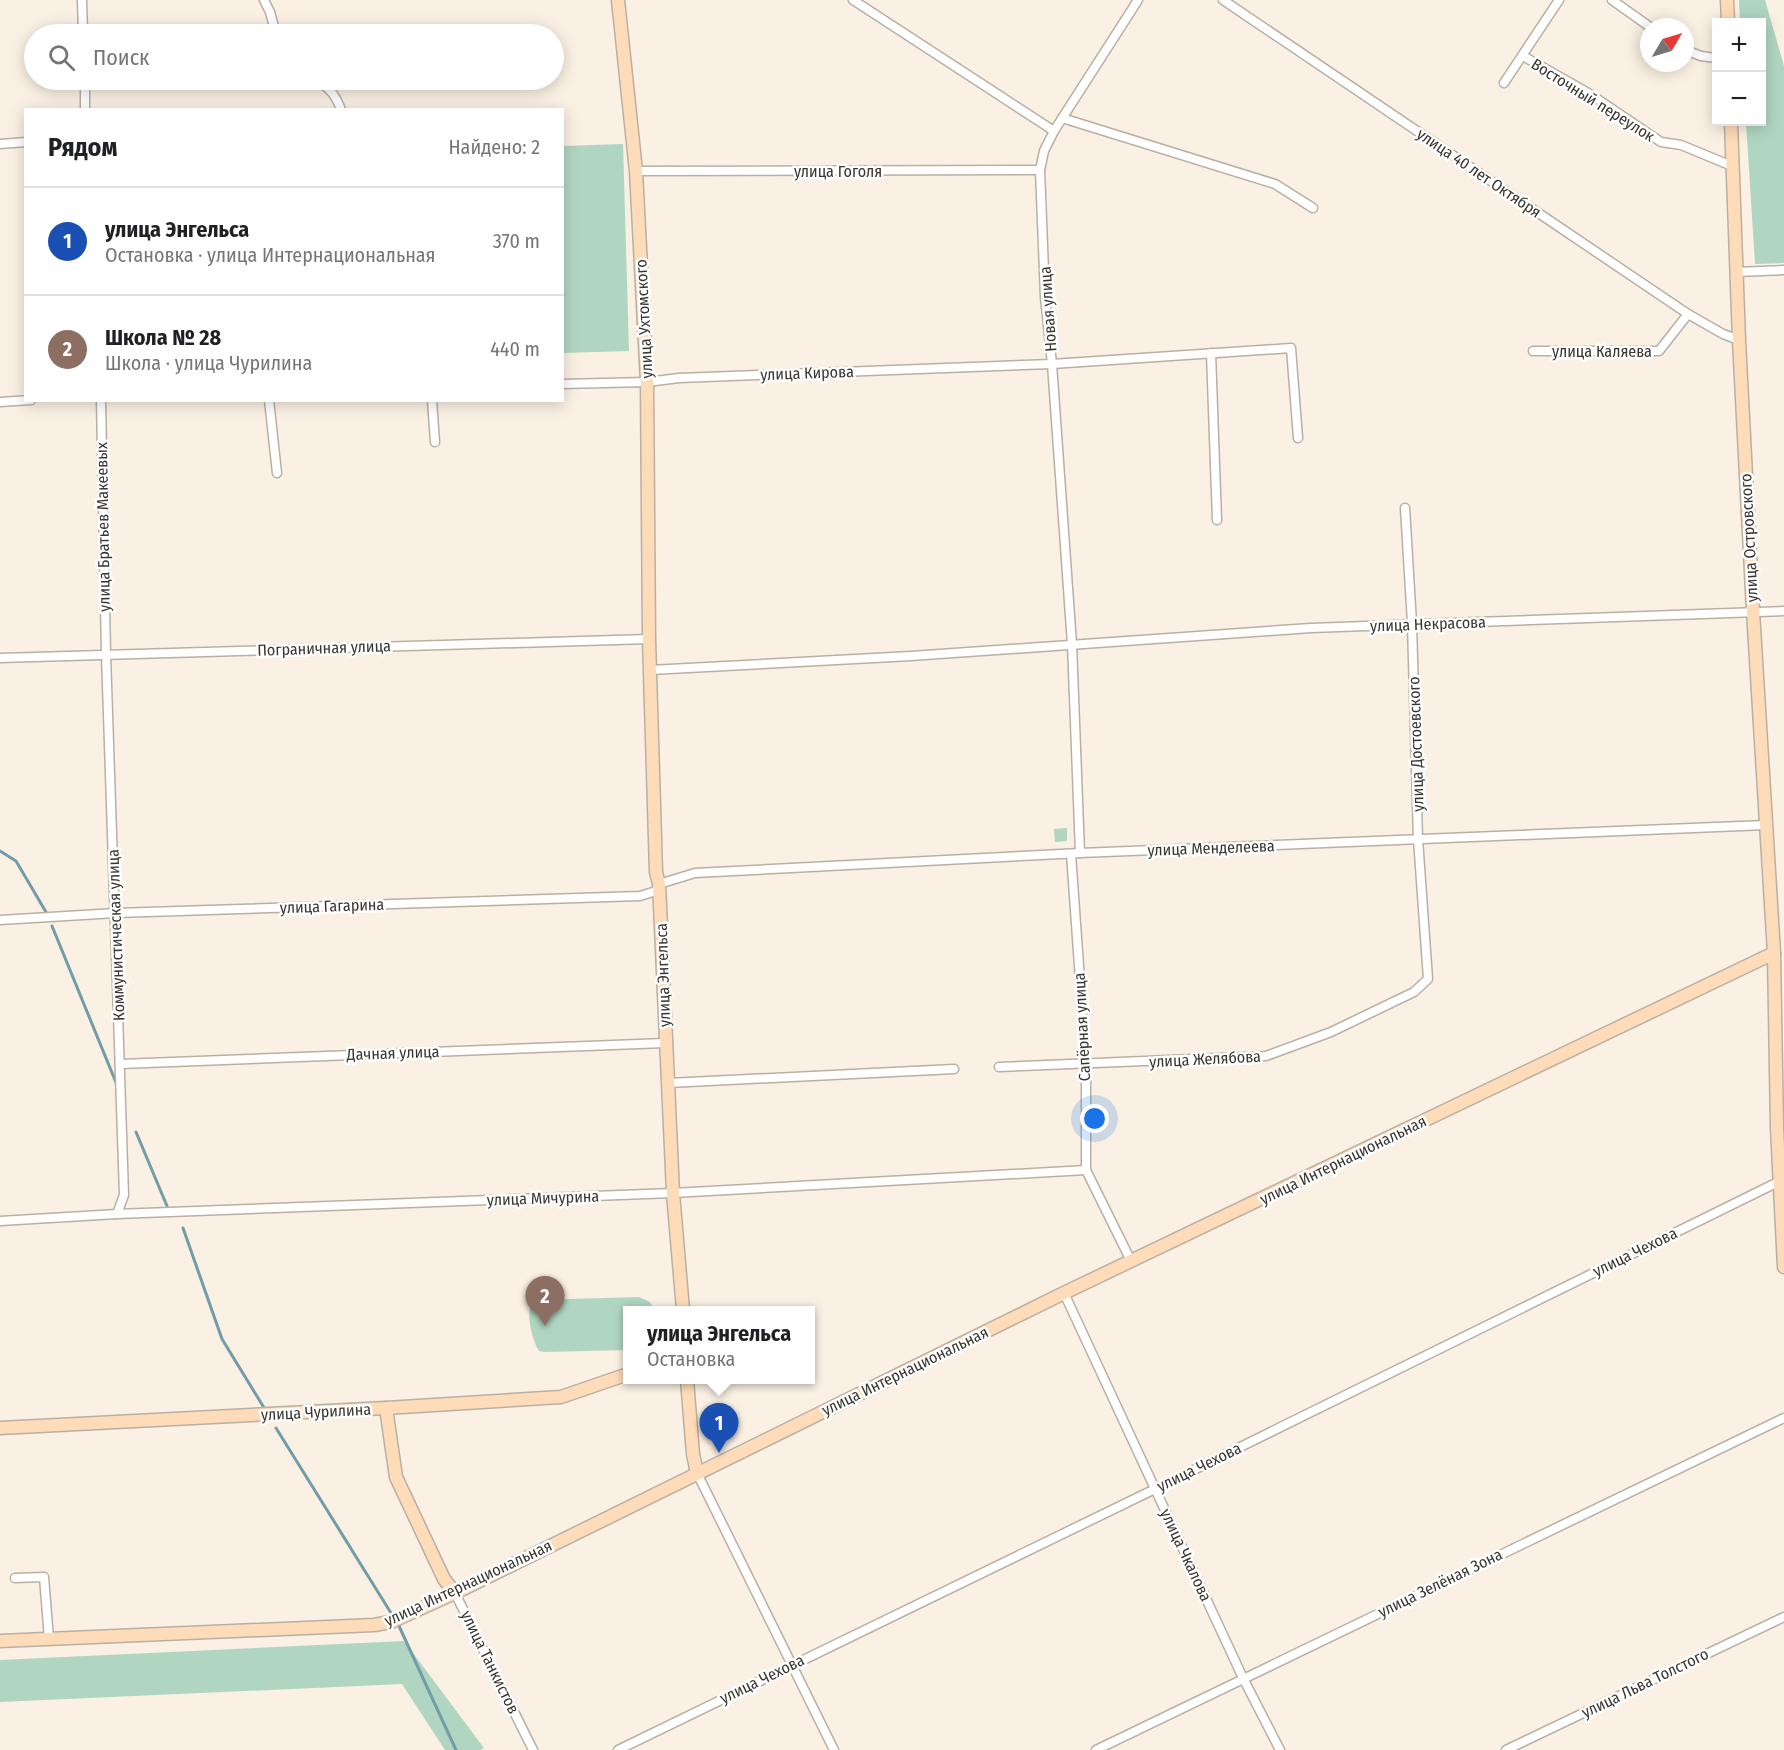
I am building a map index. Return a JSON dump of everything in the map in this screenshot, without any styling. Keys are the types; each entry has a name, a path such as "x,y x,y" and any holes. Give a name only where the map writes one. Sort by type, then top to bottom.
{"main road":[{"name":"улица Ухтомского","path":"618,0 636,171 647,382 649,639"},
{"path":"1728,0 1728,18"},
{"name":"улица Островского","path":"1731,126 1753,611 1774,953 1782,1126 1780,1181 1784,1267"},
{"name":"улица Энгельса","path":"649,639 656,872 659,884 673,1193 683,1306"},
{"name":"улица Интернациональная","path":"0,1641 374,1625 392,1622 1064,1293 1774,953"},
{"name":"улица Чурилина","path":"0,1428 386,1408 561,1396 623,1375"},
{"path":"687,1384 693,1454 698,1473"},
{"name":"улица Танкистов","path":"386,1408 396,1477 444,1579 455,1593"}],"street":[{"path":"82,0 83,24"},
{"path":"264,0 273,24"},
{"path":"853,0 1054,131"},
{"name":"Новая улица","path":"1072,644 1045,297 1040,170 1044,151 1054,131 1138,0"},
{"name":"улица 40 лет Октября","path":"1223,0 1688,314 1723,334 1739,340"},
{"path":"1504,83 1559,0"},
{"path":"1612,0 1640,20"},
{"path":"1694,53 1712,57"},
{"name":"Восточный переулок","path":"1523,56 1590,94 1661,142 1681,145 1732,166"},
{"path":"85,90 85,108"},
{"path":"331,90 340,108"},
{"path":"1062,118 1275,184 1313,208"},
{"path":"0,144 24,142"},
{"name":"улица Гоголя","path":"636,171 1040,170"},
{"path":"1736,272 1784,270"},
{"name":"улица Каляева","path":"1533,351 1659,351 1688,314"},
{"path":"1052,364 1291,348 1298,438"},
{"path":"1210,353 1217,520"},
{"name":"улица Кирова","path":"564,384 1052,364"},
{"path":"0,402 24,400"},
{"name":"улица Братьев Макеевых","path":"101,402 106,654"},
{"path":"269,402 277,473"},
{"path":"432,402 435,442"},
{"name":"улица Достоевского","path":"1405,508 1412,624 1419,839 1428,979"},
{"name":"улица Некрасова","path":"650,670 911,656 1311,628 1784,610"},
{"name":"Пограничная улица","path":"0,658 649,639"},
{"name":"Сапёрная улица","path":"1072,644 1076,854 1086,1064 1086,1170 1131,1261"},
{"name":"Коммунистическая улица","path":"106,654 121,1064 123,1195 117,1214"},
{"name":"улица Менделеева","path":"659,884 695,873 1076,854 1766,825"},
{"name":"улица Гагарина","path":"0,920 116,913 646,896 656,891 659,884"},
{"name":"улица Желябова","path":"999,1067 1266,1056 1331,1032 1414,992 1428,979"},
{"name":"Дачная улица","path":"121,1064 665,1043"},
{"path":"668,1083 954,1069"},
{"name":"улица Мичурина","path":"0,1221 117,1214 673,1193 1086,1170"},
{"name":"улица Чехова","path":"618,1750 1780,1181"},
{"name":"улица Чкалова","path":"1064,1293 1243,1678 1280,1750"},
{"name":"улица Зелёная Зона","path":"1096,1750 1784,1418"},
{"path":"698,1473 834,1750"},
{"path":"15,1578 44,1577 49,1639"},
{"name":"улица Танкистов","path":"455,1593 533,1750"},
{"name":"улица Льва Толстого","path":"1506,1750 1784,1617"}],"green space":[{"path":"1739,0 1765,0 1784,66 1784,263 1755,264 1746,126 1766,126 1766,18 1740,18"},
{"path":"623,144 629,351 564,353 564,146"},
{"path":"1067,828 1067,841 1055,842 1054,829"},
{"path":"639,1297 650,1302 652,1306 623,1306 623,1350 544,1352 539,1351 536,1346 529,1317 534,1300"},
{"path":"404,1641 484,1748 445,1750 402,1684 0,1702 0,1660"}],"waterway":[{"path":"0,851 16,861 46,912"},
{"path":"52,926 117,1085"},
{"path":"136,1132 167,1206"},
{"path":"183,1228 222,1339 266,1411"},
{"path":"276,1428 391,1613"},
{"path":"399,1626 456,1750"}],"place":[{"name":"Школа № 28","path":"545,1326"},
{"name":"улица Энгельса","path":"719,1453"}]}
